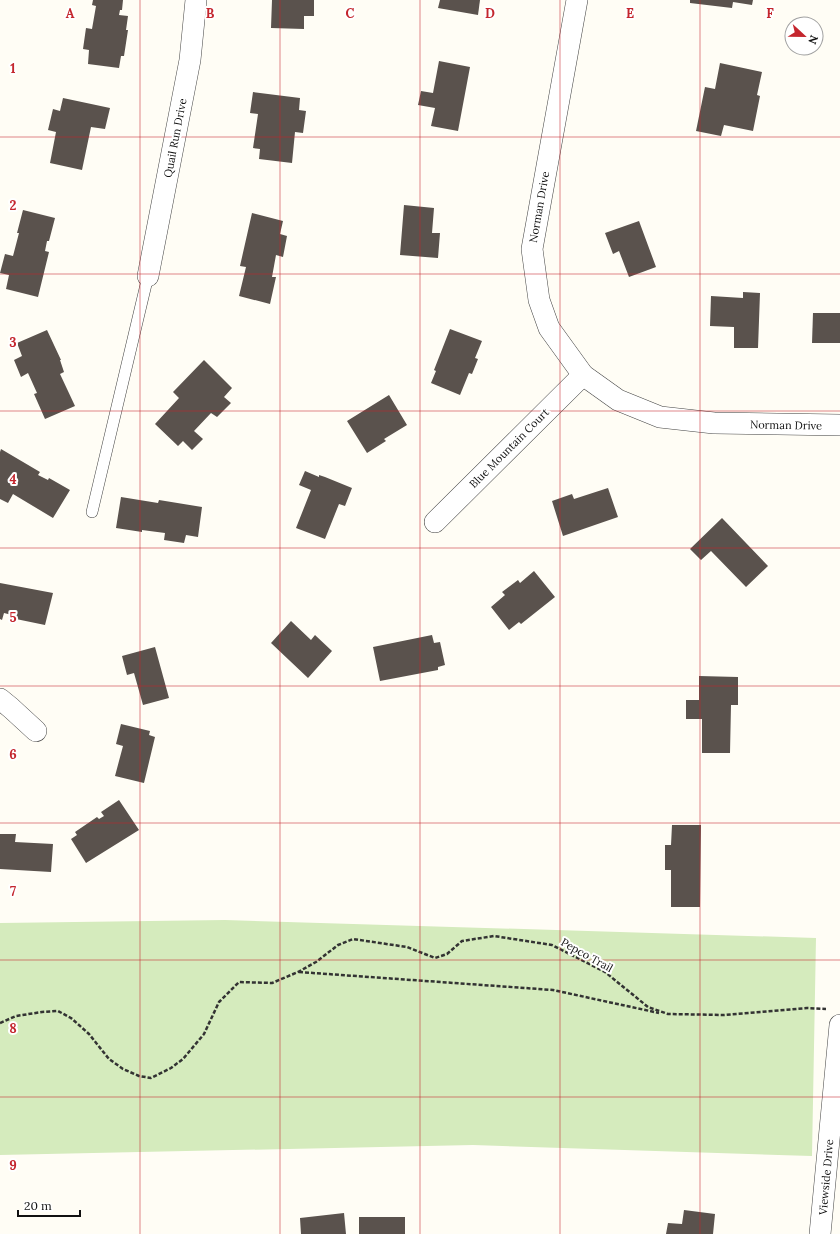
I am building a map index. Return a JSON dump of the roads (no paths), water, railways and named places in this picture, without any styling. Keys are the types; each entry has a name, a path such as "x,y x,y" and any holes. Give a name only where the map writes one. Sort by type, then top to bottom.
{"street":[{"name":"Quail Run Drive","path":"148,276 190,60 196,0"},
{"name":"Norman Drive","path":"577,0 532,248 539,300 549,328 583,375 618,400 660,417 714,423 840,426"},
{"name":"Blue Mountain Court","path":"435,522 583,375"},
{"path":"0,698 36,731"},
{"name":"Viewside Drive","path":"820,1234 833,1017"}],"lane":[{"path":"92,512 148,276"}]}
